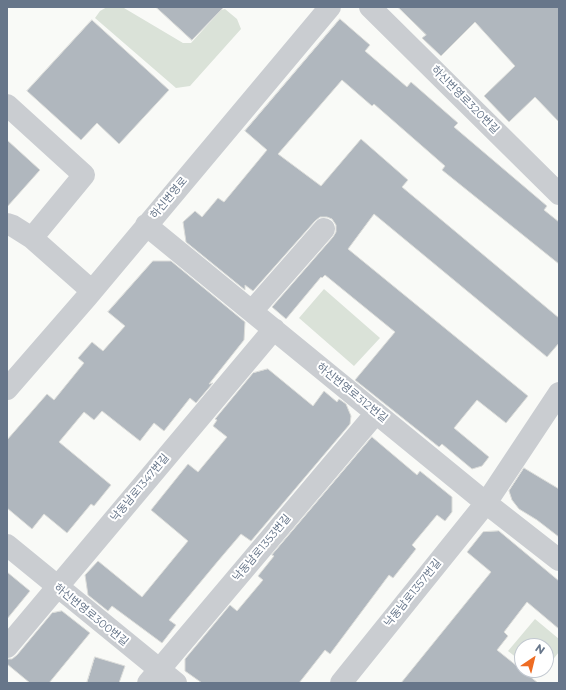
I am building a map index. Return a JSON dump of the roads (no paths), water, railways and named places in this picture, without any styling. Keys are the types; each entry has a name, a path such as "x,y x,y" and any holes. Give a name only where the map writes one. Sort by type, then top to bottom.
{"street":[{"name":"하신번영로","path":"7,389 92,291 330,7"},
{"name":"하신번영로320번길","path":"370,7 559,194"},
{"path":"7,105 84,176 32,238"},
{"path":"7,224 32,238 92,291"},
{"name":"하신번영로312번길","path":"146,225 486,503 559,560"},
{"path":"252,311 324,229"},
{"name":"낙동남로1347번길","path":"7,647 274,329"},
{"name":"낙동남로1357번길","path":"341,683 486,503 559,393"},
{"name":"낙동남로1353번길","path":"154,676 376,412"},
{"name":"하신번영로300번길","path":"7,546 57,587 154,676 176,683"}]}
